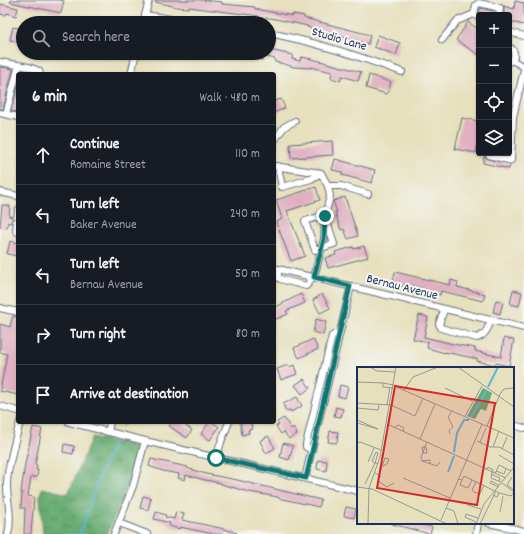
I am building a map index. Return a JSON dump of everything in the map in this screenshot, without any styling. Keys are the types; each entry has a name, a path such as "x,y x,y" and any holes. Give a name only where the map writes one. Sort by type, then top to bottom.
{"street":[{"path":"149,0 145,15 152,16"},
{"path":"477,12 476,5 479,3 500,8 499,12"},
{"path":"442,40 457,20 476,16"},
{"path":"512,33 524,36"},
{"name":"Studio Lane","path":"276,35 324,46 402,72"},
{"path":"131,72 134,60"},
{"path":"0,62 19,65 39,72"},
{"path":"512,62 524,69 512,114"},
{"path":"17,72 19,65"},
{"path":"16,74 3,114 16,117"},
{"path":"276,138 284,127 295,121"},
{"path":"493,156 511,160 511,156"},
{"path":"276,166 321,173 311,179 282,187 276,166"},
{"path":"276,268 278,277 306,286 313,277 324,239 325,215 330,196 328,186 321,173"},
{"path":"328,186 341,186 368,194"},
{"path":"0,192 16,196"},
{"path":"325,215 334,244 315,250 305,222 325,215"},
{"name":"Bernau Avenue","path":"276,268 444,310 524,328"},
{"path":"306,478 322,392 339,334 350,286"},
{"path":"0,308 16,312"},
{"path":"444,310 439,324 441,328 477,338 486,333 491,320"},
{"path":"0,406 16,410"},
{"path":"8,534 10,527 7,480 9,464 19,424"},
{"path":"77,424 145,442 357,491"},
{"path":"108,432 110,424"},
{"path":"216,458 220,442 228,424"},
{"path":"514,425 524,428"},
{"path":"114,534 133,486 145,442"},
{"path":"119,523 147,534"},
{"path":"476,534 478,524"},
{"path":"493,524 524,531"}],"green space":[{"path":"92,437 136,446 138,449 129,483 107,534 43,534 40,497 42,488 68,494"}],"building":[{"path":"11,0 64,1 61,13 10,2"},
{"path":"156,0 203,0 222,2 222,4 255,7 255,9 293,16 293,14 304,16 304,18 370,35 368,44 307,27 308,26 276,19 276,16 259,16 188,7 177,7 155,2"},
{"path":"515,1 524,3 524,25 512,22 512,12 504,12 504,6 514,9"},
{"path":"0,4 18,8 16,16 7,13 6,15 0,14"},
{"path":"480,8 493,11 493,12 479,12"},
{"path":"468,22 476,28 476,53 456,40"},
{"path":"13,27 16,28 16,42 10,40"},
{"path":"378,35 400,43 396,55 374,47"},
{"path":"276,51 293,55 292,59 300,61 301,57 361,72 358,81 342,76 340,81 331,78 332,72 311,67 294,67 275,62"},
{"path":"0,67 13,69 3,109 0,109"},
{"path":"369,75 391,82 387,94 366,88"},
{"path":"16,93 16,112 11,111"},
{"path":"281,99 285,108 276,112 276,100"},
{"path":"462,118 476,120 476,153 455,149"},
{"path":"332,141 333,155 291,158 290,144"},
{"path":"484,156 488,159 510,164 509,169 483,163"},
{"path":"335,159 375,170 372,183 342,175 342,172 332,170"},
{"path":"316,187 320,200 287,211 305,256 291,261 276,222 282,219 276,200"},
{"path":"345,197 358,236 348,239 344,229 341,230 333,201"},
{"path":"2,205 10,206 9,216 12,217 11,223 8,222 7,228 0,227"},
{"path":"10,241 16,242 16,256 7,254"},
{"path":"364,246 368,257 328,268 325,258 336,255 335,252 353,247 354,249"},
{"path":"395,272 450,285 451,280 458,282 457,287 485,294 483,301 441,291 440,295 424,291 424,289 410,285 409,288 399,286 400,283 393,281"},
{"path":"513,290 522,292 519,306 510,304"},
{"path":"301,294 305,303 286,311 288,314 276,319 276,307"},
{"path":"322,294 330,308 320,313 313,300"},
{"path":"496,300 503,302 500,314 493,312"},
{"path":"419,315 428,317 424,337 475,348 475,351 501,357 504,338 514,340 509,366 495,363 495,365 477,361 478,359 427,348 428,342 413,339"},
{"path":"13,316 16,317 16,395 0,391 7,354 0,352 0,324 10,327"},
{"path":"316,319 326,322 323,335 313,332"},
{"path":"313,339 318,349 299,358 294,348"},
{"path":"288,365 289,367 294,365 297,374 281,380 277,369"},
{"path":"304,379 310,388 302,394 295,385"},
{"path":"340,385 348,387 345,398 338,396"},
{"path":"297,397 302,406 291,412 290,410 286,411 283,404"},
{"path":"336,407 343,409 341,417 334,416"},
{"path":"284,418 291,429 293,427 297,434 289,439 284,432 281,434 276,426 279,425 277,422"},
{"path":"170,424 183,424 192,430 187,438 169,426"},
{"path":"208,424 215,424 219,427 210,440 201,434"},
{"path":"240,424 251,424 252,429 248,430 249,433 242,435"},
{"path":"33,427 42,429 35,465 37,465 36,470 38,470 37,477 31,477 28,496 34,497 31,534 24,534 25,508 21,508 21,492"},
{"path":"330,431 338,432 337,443 328,442"},
{"path":"268,436 275,448 266,453 260,441"},
{"path":"283,443 293,446 289,460 280,457"},
{"path":"64,444 74,446 73,454 63,452"},
{"path":"151,459 188,467 187,468 206,474 321,500 319,507 249,492 221,483 186,475 185,480 178,478 179,474 163,471 149,466"},
{"path":"318,460 327,461 326,471 317,469"},
{"path":"143,496 151,498 148,510 140,508"},
{"path":"346,507 356,509 354,518 344,516"},
{"path":"156,512 166,515 165,517 174,519 176,512 184,514 182,520 220,528 237,534 213,534 180,527 180,529 169,526 170,523 154,519"},
{"path":"392,524 418,524 432,527 430,534"}],"waterway":[{"path":"80,534 97,483 113,443"}],"route":[{"path":"216,458 306,478 350,286 314,277 324,239 325,216"}]}
